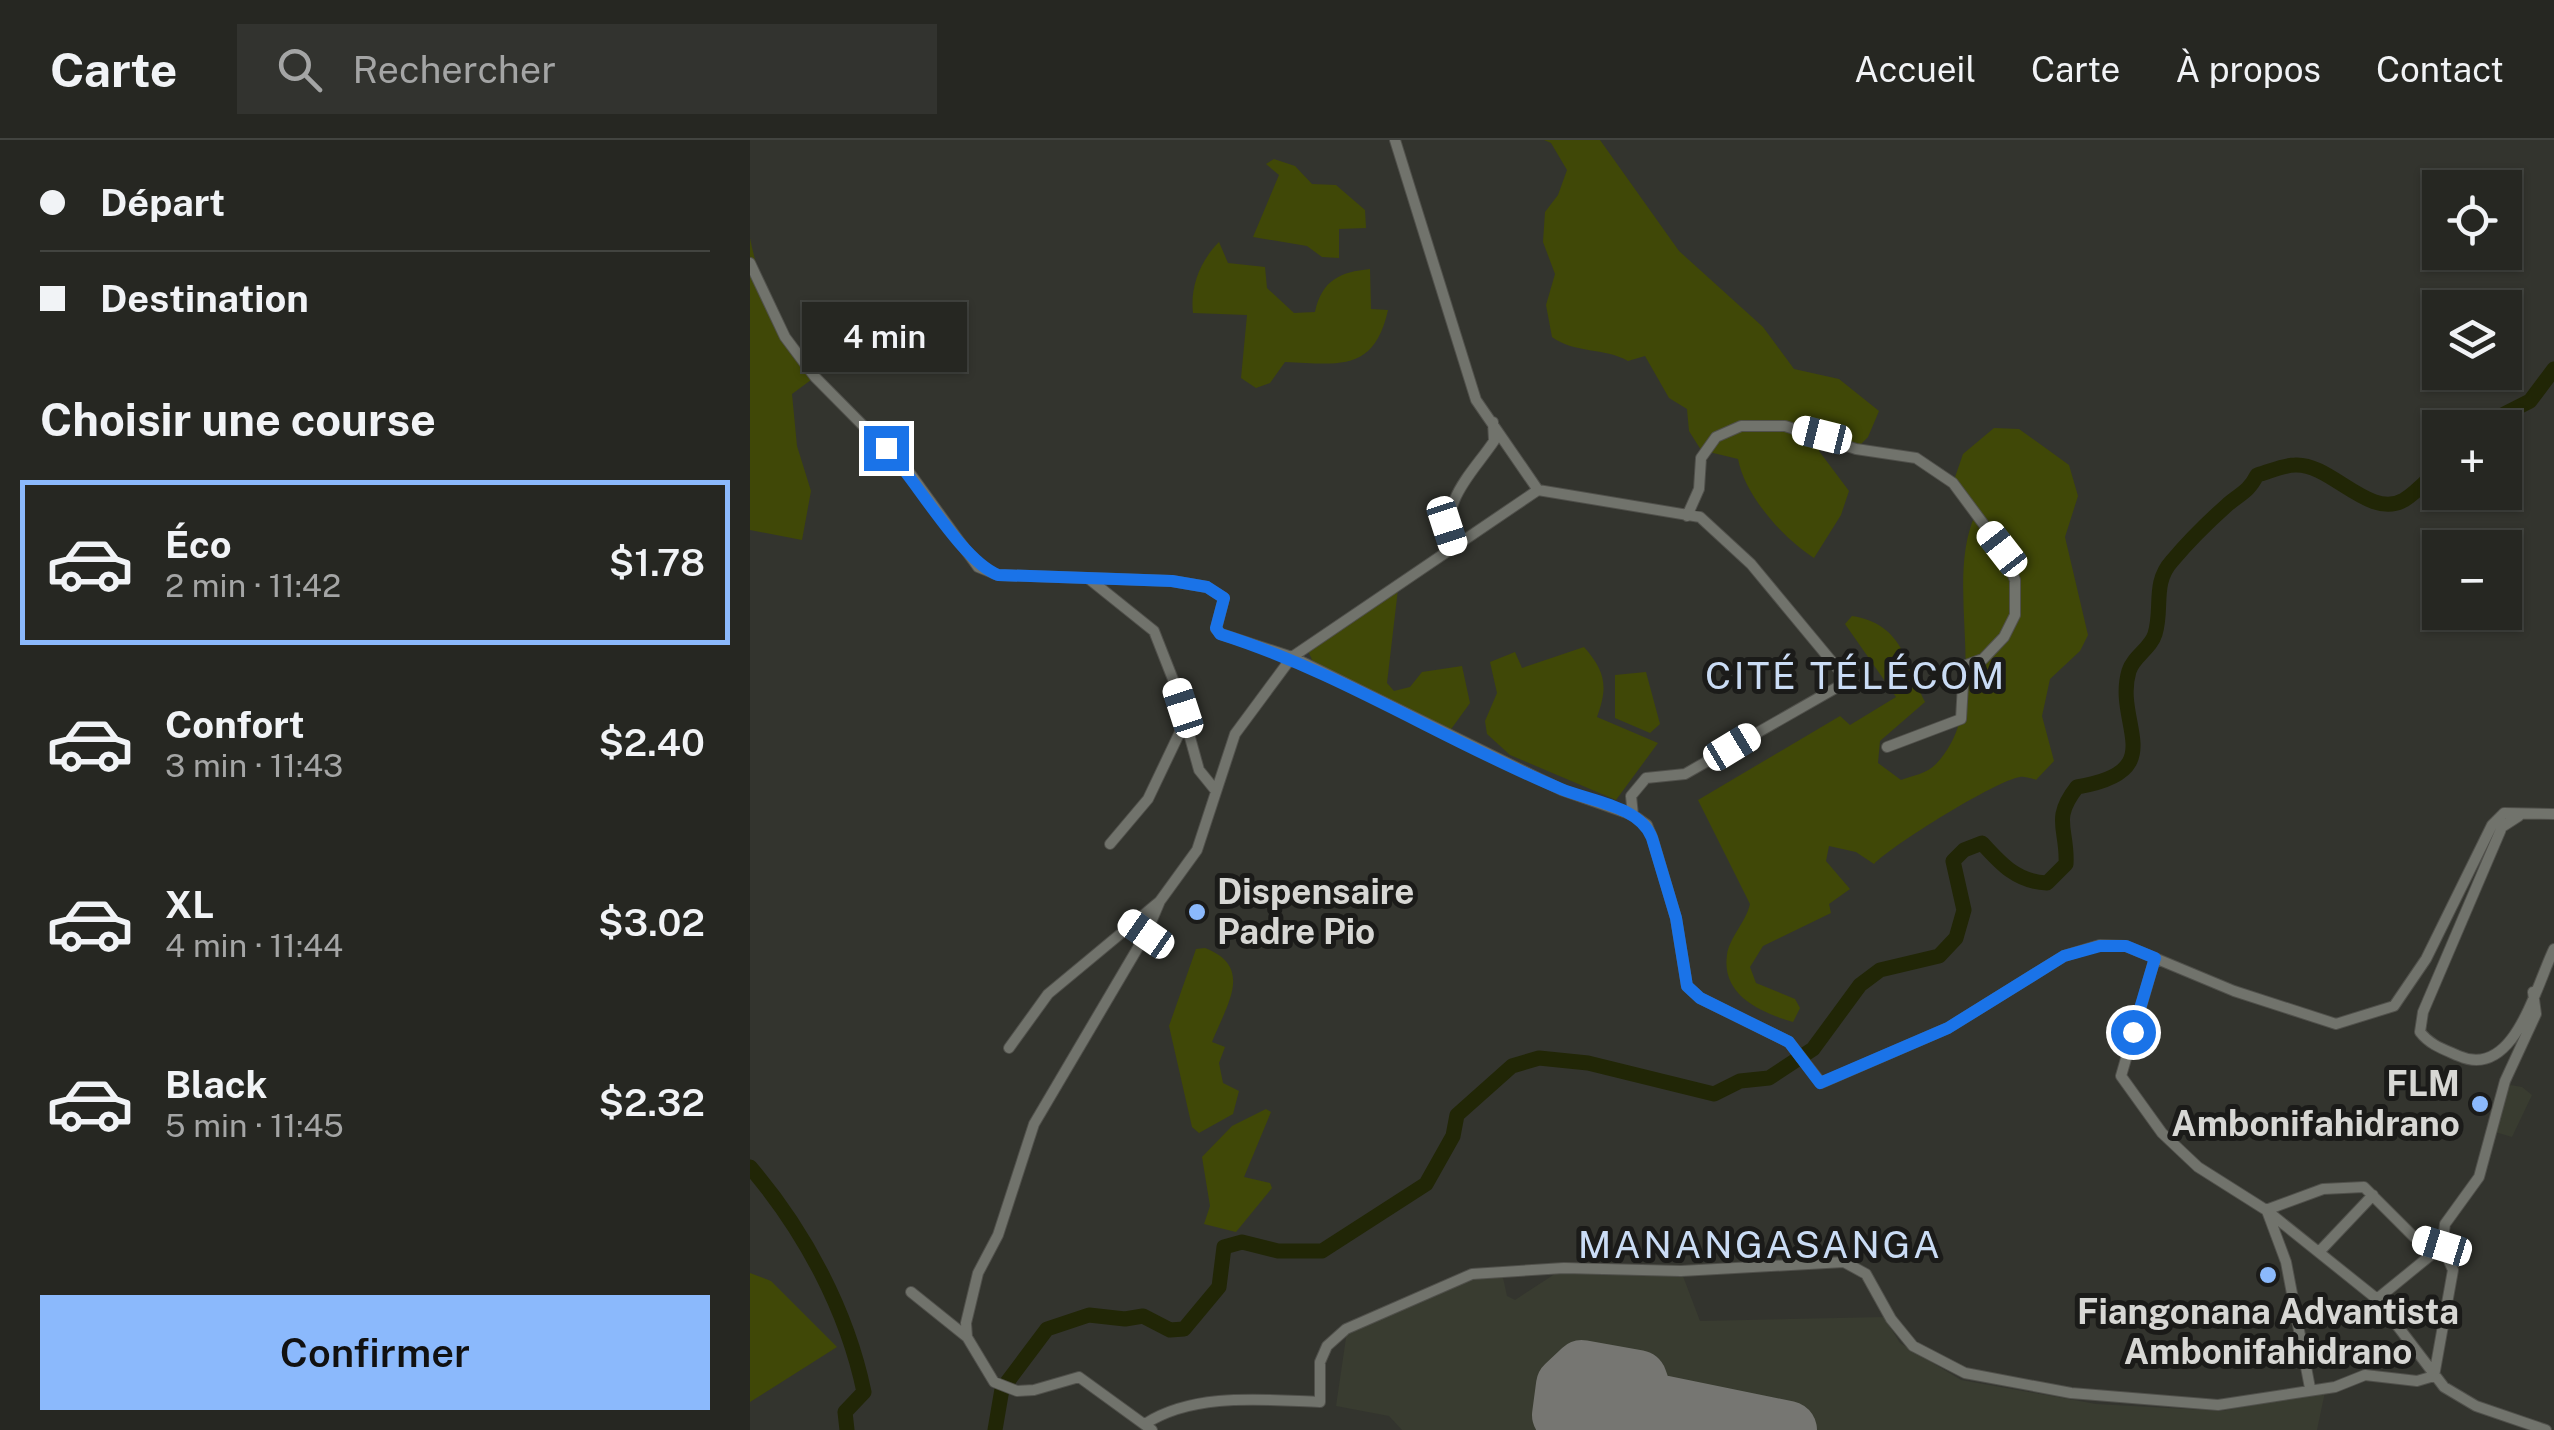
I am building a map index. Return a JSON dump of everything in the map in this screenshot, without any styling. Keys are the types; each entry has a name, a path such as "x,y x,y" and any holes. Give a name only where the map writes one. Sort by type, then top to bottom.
{"street":[{"path":"1395,140 1476,400 1538,490"},
{"path":"750,263 785,337 805,364 909,472 978,567 998,575 1207,587 1224,598 1216,628 1220,634 1292,657 1562,790 1634,815 1647,825 1652,838 1676,918 1687,986 1700,998 1789,1042 1820,1083 1948,1028 2064,956 2100,946 2126,946 2234,991 2336,1024 2394,1006 2426,959 2492,825 2504,813 2554,814"},
{"path":"1454,546 1447,526 1449,514 1469,469 1494,440 1492,422"},
{"path":"1687,516 1699,488 1701,458 1716,437 1741,426 1785,426 1856,450 1916,458 1953,483 2002,549 2015,580 2015,615 1983,660 1964,666 1961,719 1887,747"},
{"path":"967,1338 966,1323 978,1273 998,1235 1034,1124 1146,934 1160,901 1197,850 1235,734 1292,657 1538,490 1700,518 1751,564 1848,681 1685,774 1646,778 1631,796 1634,815"},
{"path":"1088,578 1154,631 1190,728 1199,770 1216,791"},
{"path":"1110,844 1148,799 1179,734 1190,728"},
{"path":"2520,815 2502,826 2423,1012 2420,1032 2428,1042 2457,1055 2488,1062 2508,1048 2554,949"},
{"path":"1009,1048 1048,994 1130,922 1160,901"},
{"path":"1130,922 1146,934"},
{"path":"2155,958 2121,1076 2162,1133 2198,1167 2266,1210 2378,1299 2434,1376 2476,1406 2546,1430"},
{"path":"2434,1376 2454,1270 2442,1246 2445,1224 2479,1177 2505,1081 2536,1014 2533,991"},
{"path":"2266,1210 2323,1189 2364,1188 2414,1238 2442,1246"},
{"path":"2319,1252 2373,1196"},
{"path":"2266,1210 2286,1262 2310,1388"},
{"path":"2378,1299 2442,1246"},
{"path":"911,1292 967,1338 994,1382 1017,1391 1079,1377 1148,1427 1164,1412 1212,1403 1320,1402 1320,1362 1328,1346 1346,1329 1472,1274 1564,1268 1681,1271 1844,1262 1866,1274 1890,1319 1914,1346 1965,1373 2072,1393 2218,1405 2335,1386 2365,1375 2418,1382 2434,1376"}],"shaded area":[{"path":"2505,1084 2522,1087 2532,1095 2512,1137 2492,1131"},
{"path":"1564,1268 1681,1271 1700,1321 1884,1317 1900,1343 1961,1380 2096,1404 2222,1411 2325,1392 2317,1430 1402,1430 1389,1416 1336,1406 1347,1331 1472,1277 1502,1273 1507,1296 1515,1300"}],"green space":[{"path":"1544,140 1600,140 1679,251 1763,327 1794,369 1839,379 1879,411 1868,437 1856,449 1822,436 1819,451 1849,491 1841,515 1814,558 1767,515 1748,487 1738,459 1701,450 1689,431 1687,409 1669,398 1645,356 1628,361 1570,346 1552,337 1546,305 1555,274 1543,242 1545,212 1558,195 1567,170 1551,143"},
{"path":"1274,159 1295,166 1312,184 1336,185 1365,210 1366,228 1339,229 1339,258 1322,257 1307,246 1253,237 1279,175 1266,164"},
{"path":"750,238 774,311 815,377 792,394 797,446 811,491 802,540 750,530"},
{"path":"1219,242 1228,263 1265,267 1267,288 1294,313 1315,312 1322,292 1334,280 1370,269 1371,309 1388,310 1373,345 1363,355 1337,363 1285,362 1270,383 1256,388 1241,378 1247,315 1193,313 1198,275"},
{"path":"1994,428 2019,429 2069,465 2078,496 2065,537 2088,635 2080,651 2050,679 2042,716 2054,761 2036,780 2020,777 2008,781 1945,814 1874,864 1856,852 1829,846 1826,861 1850,889 1829,904 1831,913 1763,946 1750,967 1756,983 1795,999 1800,1008 1793,1022 1781,1018 1757,1008 1730,982 1728,949 1750,904 1698,800 1840,716 1850,725 1896,697 1845,624 1852,616 1869,620 1892,636 1925,702 1880,741 1878,763 1901,780 1936,764 1953,739 1966,678 1963,577 1966,545 1975,515 1953,483 1963,454"},
{"path":"1398,589 1387,683 1394,691 1410,687 1422,672 1462,666 1470,703 1449,732 1314,664 1308,651"},
{"path":"1584,647 1603,680 1597,717 1658,743 1616,800 1510,755 1487,734 1485,721 1497,693 1490,662 1515,652 1522,668"},
{"path":"1646,672 1660,724 1650,733 1615,718 1615,675"},
{"path":"1205,948 1220,956 1233,977 1229,1001 1212,1042 1225,1047 1219,1063 1223,1083 1239,1091 1233,1114 1199,1133 1192,1127 1169,1026 1196,949"},
{"path":"1266,1109 1271,1112 1244,1177 1270,1183 1272,1188 1236,1232 1204,1224 1210,1206 1202,1157 1232,1126"},
{"path":"750,1273 771,1281 837,1347 750,1402"}],"waterway":[{"path":"2512,410 2530,401 2554,369"},
{"path":"995,1430 1002,1389 1047,1329 1089,1315 1125,1319 1143,1316 1170,1330 1184,1329 1219,1287 1224,1247 1242,1242 1278,1251 1322,1251 1426,1184 1453,1136 1457,1115 1512,1066 1539,1058 1588,1063 1714,1094 1740,1081 1769,1078 1813,1049 1860,985 1880,970 1939,956 1956,938 1964,910 1953,861 1964,850 1982,843 2010,870 2036,882 2047,883 2066,864 2062,825 2069,798 2077,787 2106,780 2123,770 2131,757 2133,743 2126,691 2129,671 2155,634 2166,569 2205,526 2247,490 2257,475 2290,465 2309,467 2377,503 2391,504 2409,497 2422,485"},
{"path":"750,1167 805,1244 847,1331 864,1392 845,1412 847,1430"}],"runway":[{"path":"1636,1430 1561,1415 1565,1385 1582,1369 1638,1379 1646,1401 1788,1430"}],"place":[{"name":"Dispensaire Padre Pio","path":"1197,912"},
{"name":"FLM Ambonifahidrano","path":"2480,1104"},
{"name":"Fiangonana Advantista Ambonifahidrano","path":"2268,1275"}],"district":[{"name":"CITÉ TÉLÉCOM","path":"1856,676"},
{"name":"MANANGASANGA","path":"1760,1245"}],"route":[{"path":"886,448 909,472 978,567 998,575 1172,581 1207,587 1224,598 1216,628 1220,634 1292,657 1408,718 1562,790 1634,815 1647,825 1652,838 1676,918 1687,986 1700,998 1760,1031 1789,1042 1820,1083 1948,1028 2064,956 2100,946 2126,946 2155,958 2152,979 2133,1032"}]}
